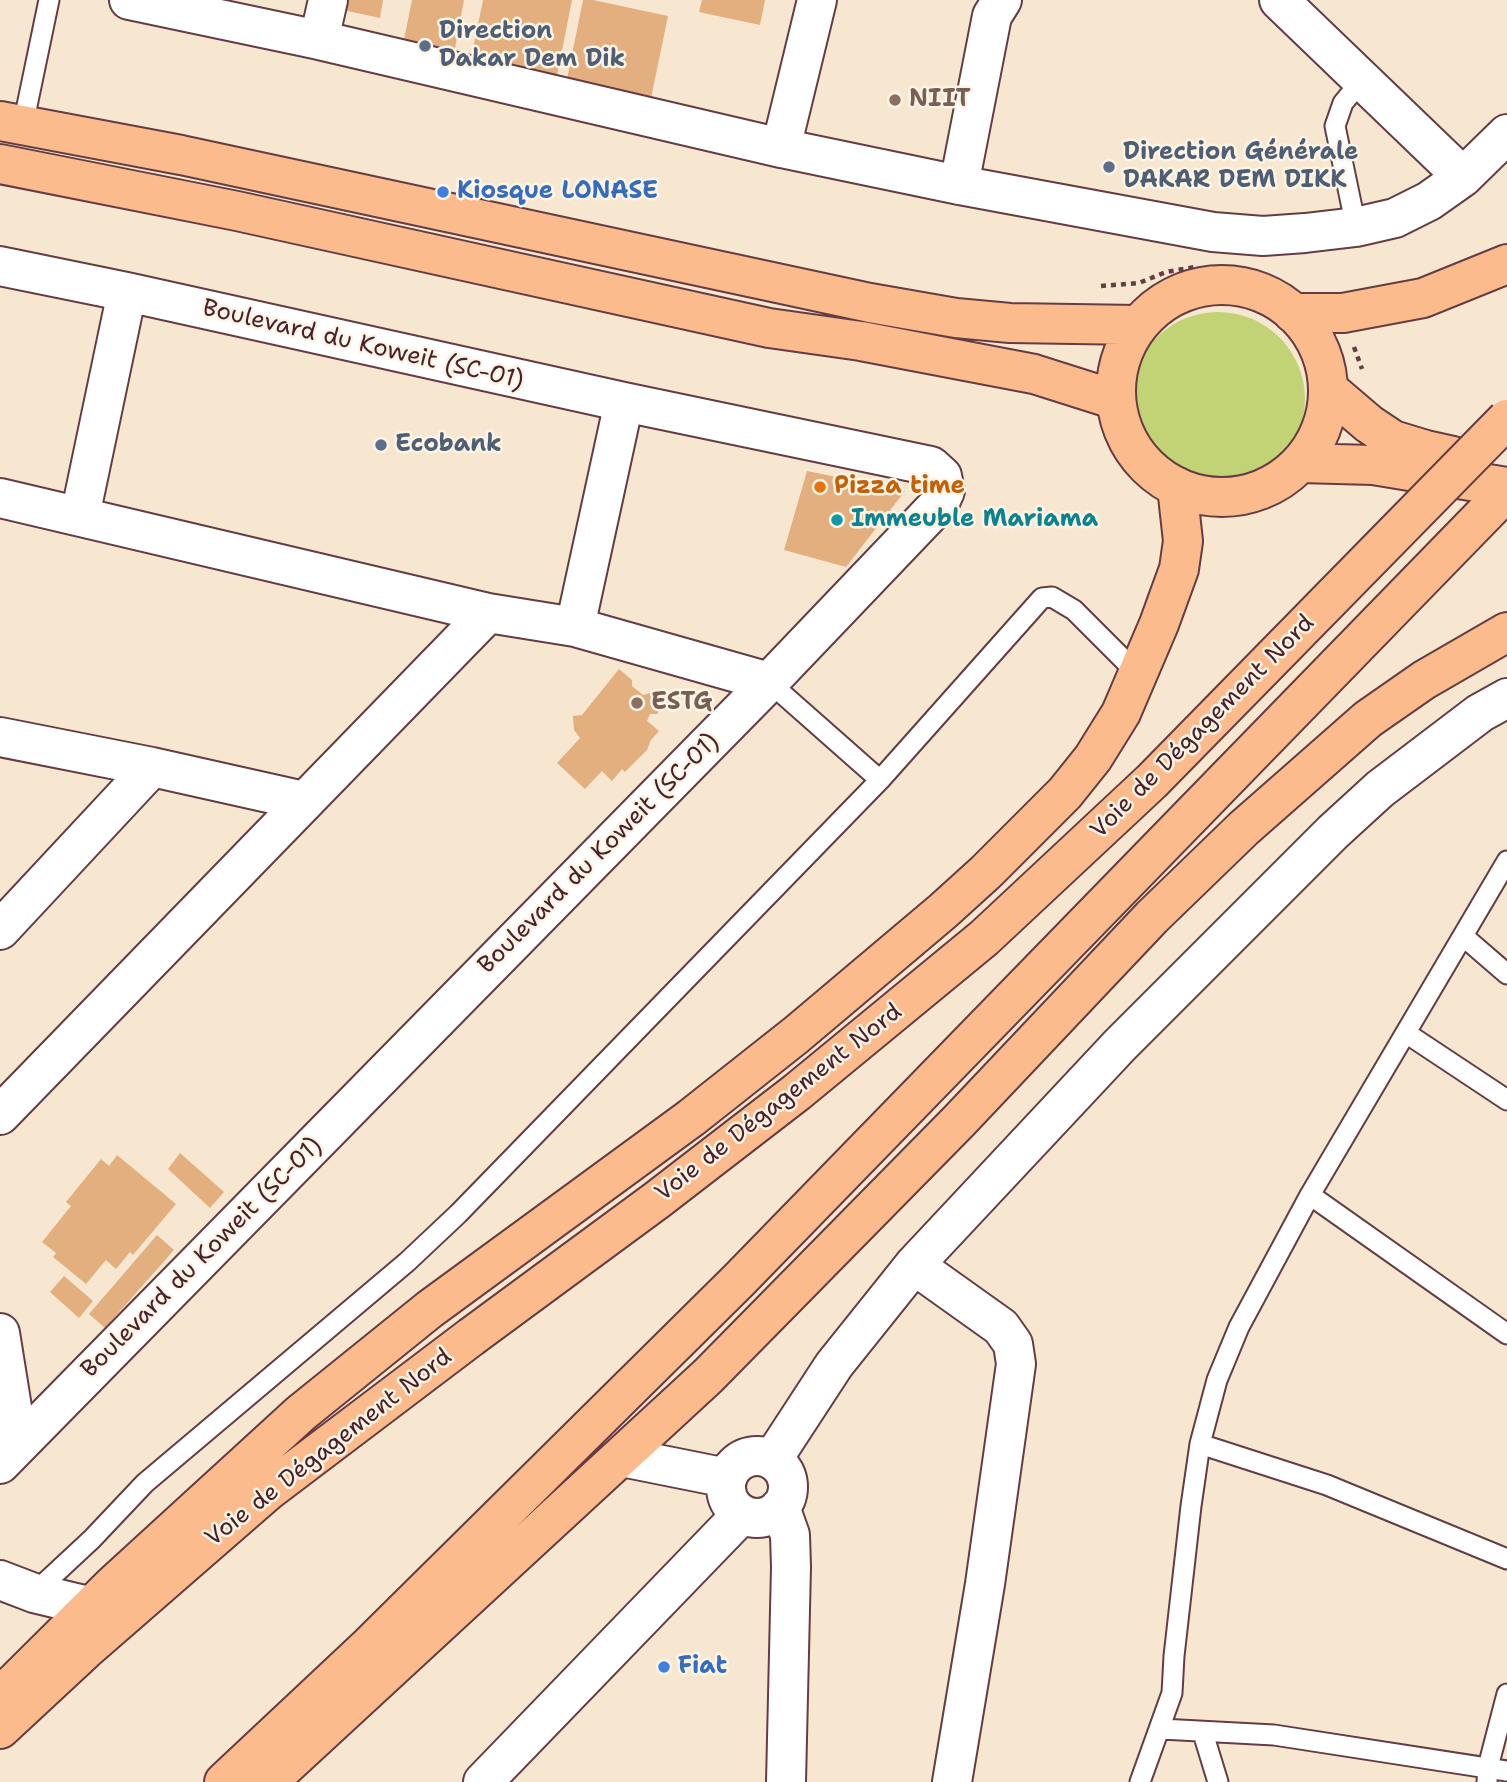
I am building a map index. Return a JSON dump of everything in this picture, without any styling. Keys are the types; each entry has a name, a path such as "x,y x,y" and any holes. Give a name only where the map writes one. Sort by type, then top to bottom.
{"main road":[{"path":"11,123 181,155 870,303 996,322 1138,325"},
{"path":"0,164 264,217 769,328 861,341 1034,374 1116,400"},
{"path":"1293,313 1343,313 1423,298 1507,264"},
{"path":"1212,285 1242,287 1269,297 1293,313 1318,347 1328,389 1325,416 1315,441 1300,463 1280,480 1256,492 1229,497 1202,495 1177,487 1147,466 1125,436 1116,400 1119,360 1138,325 1158,305 1184,292 1212,285"},
{"path":"1328,389 1392,440 1426,450 1507,466"},
{"name":"Voie de Dégagement Nord","path":"0,1729 83,1651 269,1490 797,1092 984,938 1152,781 1507,419"},
{"path":"1300,463 1373,465 1507,489"},
{"path":"0,1697 204,1499 301,1413 430,1309 691,1118 796,1035 960,895 1065,793 1093,758 1121,713 1139,675 1179,569 1183,541 1177,487"},
{"path":"224,1782 597,1423 739,1280 1507,489"},
{"path":"268,1782 708,1376 959,1121 1152,917 1244,828 1368,719 1424,680 1507,632"}],"street":[{"path":"129,0 319,40 781,148 959,185 1213,232 1264,236 1356,227 1395,218 1429,201 1464,177 1507,134"},
{"path":"319,40 328,0"},
{"path":"781,148 817,0"},
{"path":"959,185 992,16 1002,0"},
{"path":"1279,0 1464,177"},
{"name":"Boulevard du Koweit (SC-01)","path":"0,266 931,466 942,476 945,491 939,504 769,682 9,1454"},
{"path":"80,516 127,292"},
{"path":"575,627 624,402"},
{"path":"0,498 488,613 575,627 769,682"},
{"path":"0,1115 488,613"},
{"path":"772,1460 834,1365 914,1265 1120,1045 1333,832 1380,789 1480,713 1507,698"},
{"path":"0,737 152,767 304,802"},
{"path":"0,930 152,767"},
{"path":"914,1265 1001,1327 1013,1344 1016,1364 985,1584 952,1782"},
{"path":"0,1333 9,1454"},
{"path":"758,1456 772,1460 782,1469 788,1482 787,1495 780,1507 769,1516 755,1518 742,1514 732,1505 726,1492 727,1478 733,1466 745,1458 758,1456"},
{"path":"622,1457 727,1478"},
{"path":"780,1507 789,1535 791,1567 786,1782"},
{"path":"483,1782 742,1514"},
{"path":"17,1586 92,1607"}],"lane":[{"path":"11,123 49,0"},
{"path":"1356,227 1335,125 1343,103 1362,80"},
{"path":"17,1586 92,1539 145,1483 407,1262 458,1214 880,780 1042,598 1052,597 1074,610 1139,675"},
{"path":"769,682 880,780"},
{"path":"1140,1782 1172,1693 1200,1444 1217,1380 1239,1327 1310,1195 1507,861"},
{"path":"1463,936 1507,974"},
{"path":"1406,1033 1507,1100"},
{"path":"1310,1195 1507,1334"},
{"path":"1200,1444 1327,1485 1507,1559"},
{"path":"1161,1729 1274,1735 1494,1773 1507,1694"},
{"path":"1203,1733 1217,1782"}],"green space":[{"path":"1218,312 1251,319 1279,338 1298,366 1305,399 1298,432 1279,460 1251,479 1218,486 1185,479 1157,460 1138,432 1131,399 1138,366 1157,338 1185,319"}],"building":[{"path":"340,0 383,0 380,18 338,9"},
{"path":"412,0 464,0 453,59 402,49"},
{"path":"483,0 572,0 556,81 470,63"},
{"path":"583,0 668,16 650,103 566,84"},
{"path":"702,0 765,0 760,25 699,12"},
{"name":"Immeuble Mariama","path":"807,471 905,491 846,567 784,550"},
{"path":"619,669 632,680 632,686 643,695 650,693 663,706 657,714 650,714 647,721 659,731 647,750 625,772 622,769 612,781 602,771 585,789 557,763 580,738 574,730 573,716 582,715"},
{"path":"180,1153 224,1192 210,1208 168,1169"},
{"path":"117,1155 176,1204 133,1255 130,1252 116,1269 106,1260 86,1284 53,1257 56,1253 42,1242 71,1206 66,1202 101,1159 109,1166"},
{"path":"157,1235 174,1250 105,1328 89,1314"},
{"path":"64,1276 93,1301 79,1318 50,1292"}],"place":[{"name":"Direction Dakar Dem Dik","path":"425,46"},
{"name":"NIIT","path":"895,100"},
{"name":"Direction Générale DAKAR DEM DIKK","path":"1109,167"},
{"name":"Kiosque LONASE","path":"443,192"},
{"name":"Ecobank","path":"381,445"},
{"name":"Pizza time","path":"820,487"},
{"name":"Immeuble Mariama","path":"837,520"},
{"name":"ESTG","path":"637,703"},
{"name":"Fiat","path":"664,1667"}]}
